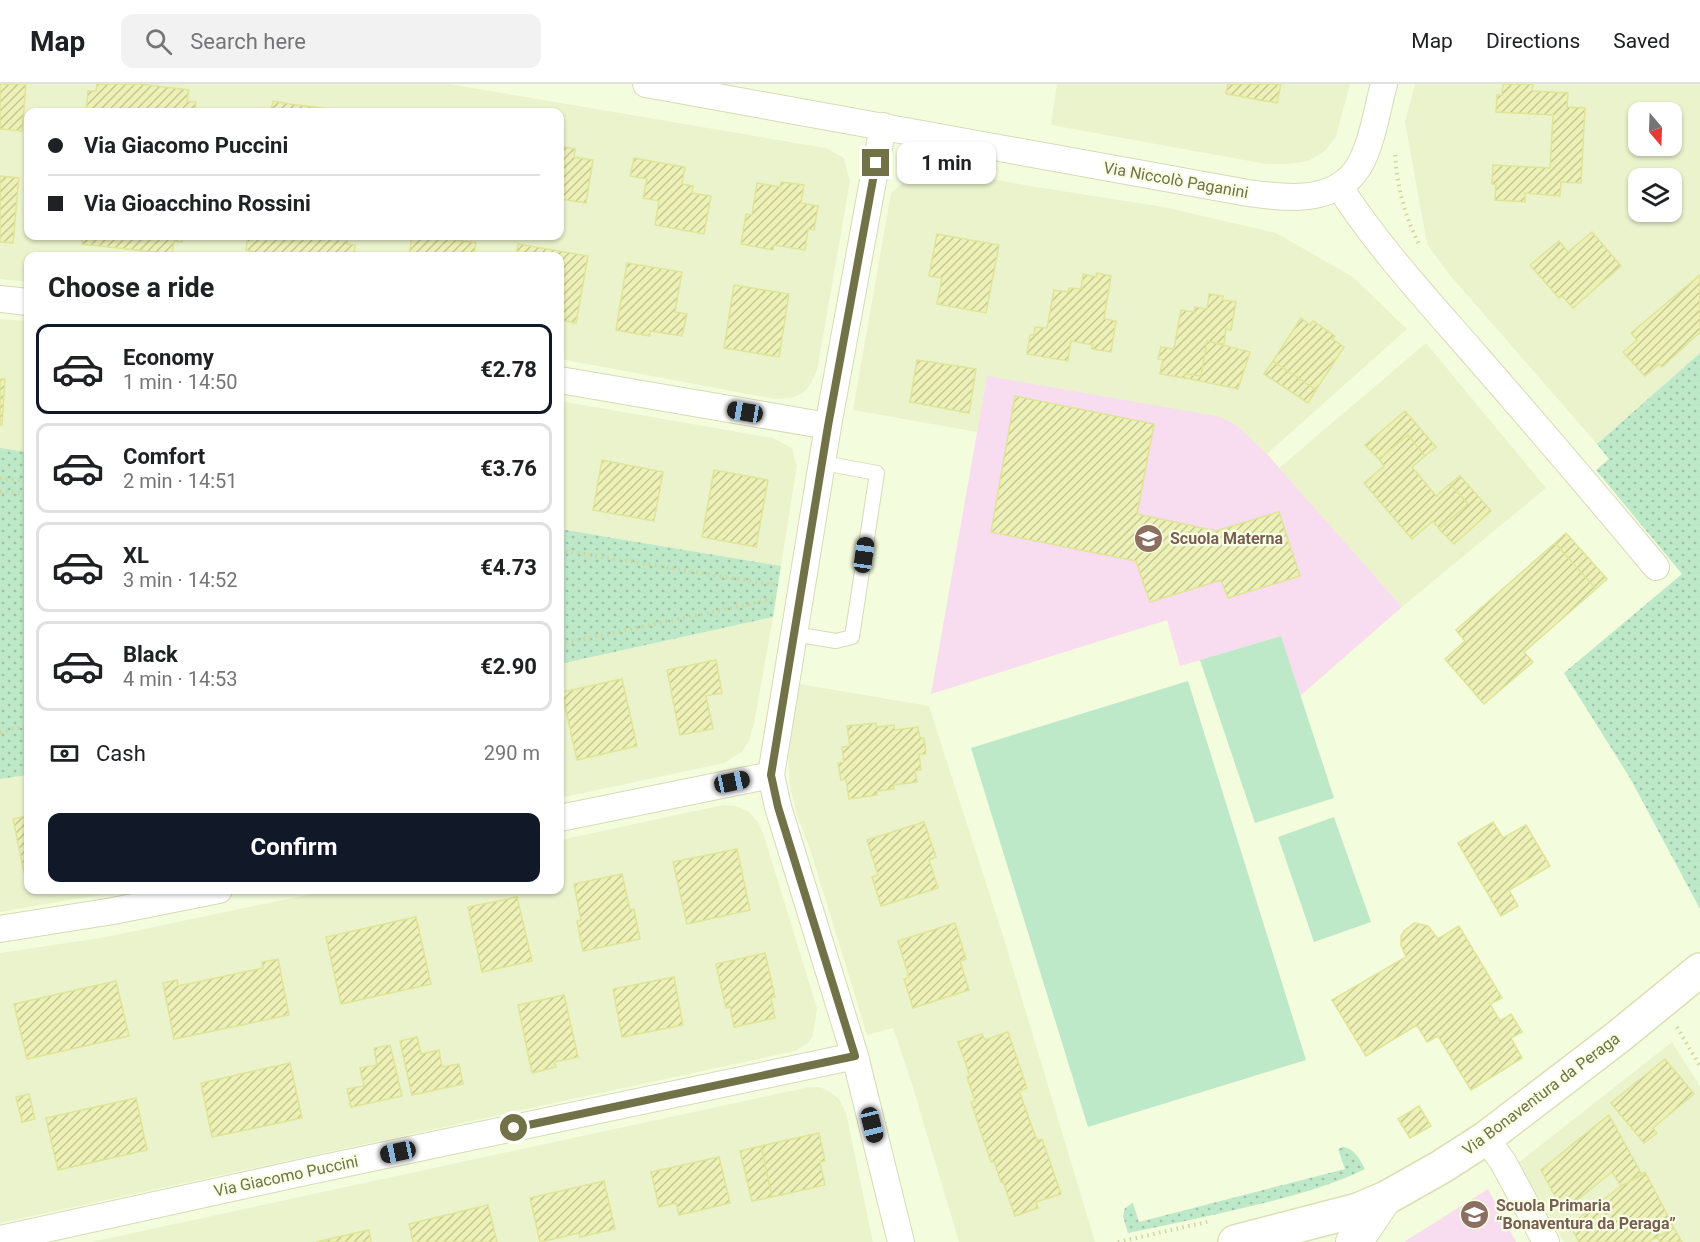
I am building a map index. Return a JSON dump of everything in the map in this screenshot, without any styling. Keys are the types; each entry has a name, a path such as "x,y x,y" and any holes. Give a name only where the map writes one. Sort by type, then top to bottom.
{"main road":[{"name":"Via Bonaventura da Peraga","path":"1253,1240 1358,1210 1386,1198 1443,1166 1486,1138 1618,1037 1700,970"}],"street":[{"name":"Via Niccolò Paganini","path":"645,84 1277,197 1301,197 1339,186"},
{"path":"1383,84 1365,153 1356,171 1339,186 1351,205 1423,295 1578,473 1656,567"},
{"path":"883,126 828,426 771,775 778,807 855,1056 902,1242"},
{"path":"0,299 24,302"},
{"path":"564,381 828,426"},
{"path":"564,817 771,775"},
{"path":"0,929 113,911 199,894"},
{"name":"Via Giacomo Puccini","path":"0,1239 317,1169 855,1056"},
{"path":"1486,1138 1503,1162 1546,1242"},
{"path":"1352,1242 1361,1235 1386,1198"}],"lane":[{"path":"794,634 836,641 852,637 877,473 823,463"}],"path":[{"path":"1395,152 1401,192 1410,228 1420,247"},
{"path":"0,478 24,481"},
{"path":"0,491 24,494"},
{"path":"564,551 783,586"},
{"path":"564,643 771,599 780,599"},
{"path":"0,732 24,727"},
{"path":"1677,1027 1700,1066"},
{"path":"1118,1242 1131,1239"}],"shaded area":[{"path":"0,84 449,84 826,148 844,158 850,181 817,371 803,393 791,398 775,399 564,360 564,252 24,252 24,282 0,279"},
{"path":"1057,84 1350,84 1336,137 1324,152 1308,161 1266,164 1051,125"},
{"path":"1415,84 1700,84 1700,353 1597,444 1448,273 1427,244 1405,122"},
{"path":"924,166 1030,186 1164,207 1276,233 1353,277 1407,329 1267,454 1240,428 987,377 977,432 853,410 891,193"},
{"path":"0,319 24,321 24,451 0,448"},
{"path":"1426,343 1546,488 1402,607 1279,468"},
{"path":"1700,353 1700,909 1630,778 1564,673 1682,574 1596,470 1609,459 1597,444"},
{"name":"Scuola Materna","path":"987,376 1216,416 1227,420 1240,428 1267,454 1402,607 1300,696 1281,636 1180,666 1167,620 931,694"},
{"path":"564,402 773,438 792,448 797,466 781,566 564,530"},
{"path":"0,448 24,451 24,776 0,779"},
{"path":"564,530 781,566 773,617 564,663"},
{"path":"773,617 754,724 743,751 724,763 564,797 564,663"},
{"path":"1281,636 1334,798 1255,823 1200,660"},
{"path":"1188,681 1306,1060 1088,1127 971,748"},
{"path":"800,684 929,706 1004,939 1095,1242 959,1242 893,1028 867,1035 811,852 797,815 790,787 788,754"},
{"path":"24,776 24,894 104,894 0,912 0,779"},
{"path":"723,805 735,806 748,811 758,822 764,836 817,1008 813,1036 807,1044 795,1051 0,1223 0,953 106,937 311,894 564,894 564,839"},
{"path":"1334,817 1371,922 1314,942 1278,837"},
{"path":"1672,1042 1700,1086 1700,1242 1564,1242 1518,1163"},
{"path":"809,1087 820,1087 830,1092 839,1099 846,1113 873,1242 91,1242"},
{"path":"1343,1147 1354,1152 1365,1169 1290,1196 1128,1233 1123,1216 1125,1208 1133,1203 1139,1222 1345,1169 1338,1149"},
{"name":"Scuola Primaria “Bonaventura da Peraga”","path":"1488,1189 1516,1242 1404,1242"}],"building":[{"path":"0,84 26,84 22,131 0,129"},
{"path":"97,84 139,84 189,90 187,101 196,102 195,108 86,108 88,91 96,91"},
{"path":"1228,84 1281,84 1277,103 1226,94"},
{"path":"1503,84 1533,84 1532,91 1568,93 1567,107 1585,108 1581,183 1561,182 1560,196 1525,193 1525,202 1495,200 1496,185 1492,184 1493,165 1550,168 1553,115 1496,112 1497,95 1502,95"},
{"path":"273,101 321,108 272,108"},
{"path":"564,147 575,149 574,157 593,160 586,203 564,200"},
{"path":"634,158 685,167 682,184 693,186 692,193 711,196 704,234 655,225 659,201 643,198 647,179 630,176"},
{"path":"0,176 19,178 13,243 0,242"},
{"path":"781,182 804,185 801,203 818,206 814,230 808,229 805,250 774,245 773,250 741,244 746,214 752,215 757,183 780,187"},
{"path":"1592,232 1621,266 1573,308 1562,296 1559,298 1530,265 1559,241 1568,252"},
{"path":"937,234 999,245 986,313 937,304 942,278 929,276"},
{"path":"82,240 182,240 182,242 174,241 172,252 82,244"},
{"path":"247,240 348,240 347,244 355,245 354,252 254,252 246,250"},
{"path":"411,240 457,240 476,243 475,252 410,252"},
{"path":"518,244 588,256 576,323 564,321 564,252 517,252"},
{"path":"627,263 682,272 675,312 687,314 682,336 650,331 650,336 616,330"},
{"path":"1097,273 1111,276 1104,319 1116,321 1111,352 1092,349 1093,345 1071,341 1068,361 1027,354 1030,335 1034,335 1035,327 1047,328 1054,290 1068,292 1069,288 1081,289 1083,274 1096,277"},
{"path":"1700,275 1700,332 1662,367 1659,364 1645,376 1623,352 1637,340 1631,333"},
{"path":"734,285 789,294 779,357 724,348"},
{"path":"1209,294 1223,296 1222,300 1236,302 1231,330 1226,329 1224,344 1207,341 1201,376 1185,374 1185,378 1160,374 1163,360 1158,359 1161,347 1174,349 1181,310 1194,312 1195,307 1207,309"},
{"path":"1301,318 1310,325 1313,321 1335,336 1332,339 1344,347 1316,390 1273,361"},
{"path":"1207,341 1250,352 1238,389 1185,378 1185,374 1201,376"},
{"path":"917,360 976,369 969,413 910,402"},
{"path":"1273,361 1316,390 1308,403 1264,374"},
{"path":"0,379 5,379 2,425 0,425"},
{"path":"1015,396 1154,424 1137,514 1216,531 1279,512 1300,576 1228,598 1221,580 1150,602 1136,561 991,532"},
{"path":"1405,411 1436,447 1425,456 1408,435 1379,459 1365,445"},
{"path":"1408,435 1425,456 1412,467 1436,496 1450,484 1468,504 1439,529 1433,521 1412,539 1364,483 1384,466 1379,459"},
{"path":"602,460 663,472 654,521 593,510"},
{"path":"714,470 768,480 756,547 702,537"},
{"path":"1460,476 1491,511 1454,544 1439,529 1468,504 1450,484"},
{"path":"1566,533 1607,579 1596,589 1555,543"},
{"path":"1555,543 1596,589 1524,652 1533,662 1484,704 1445,659 1465,641 1456,630"},
{"path":"716,660 722,693 706,696 713,729 680,735 667,670"},
{"path":"622,679 637,746 577,760 564,692"},
{"path":"876,723 877,727 894,725 895,730 918,727 920,738 924,738 926,754 919,754 921,770 915,771 917,782 893,785 894,789 877,791 877,795 849,799 846,779 841,780 838,763 844,762 842,747 850,746 847,726"},
{"path":"24,817 24,872 13,819"},
{"path":"924,822 936,857 929,860 938,888 881,906 872,877 878,875 867,840"},
{"path":"1493,822 1503,838 1526,825 1550,866 1509,890 1518,906 1501,916 1458,843"},
{"path":"737,849 750,910 687,924 673,862"},
{"path":"622,874 630,910 634,909 640,939 583,951 577,921 581,920 574,884"},
{"path":"517,897 532,961 482,972 468,907"},
{"path":"416,917 431,984 341,1004 326,937"},
{"path":"955,923 966,959 960,961 969,990 913,1008 904,979 909,977 898,941"},
{"path":"1414,923 1428,926 1438,939 1459,926 1502,998 1490,1004 1500,1021 1511,1014 1522,1032 1511,1038 1522,1058 1471,1090 1438,1036 1427,1042 1417,1025 1366,1056 1332,1000 1406,957 1401,945 1401,936"},
{"path":"765,953 775,997 771,998 775,1018 734,1027 730,1007 726,1008 716,964"},
{"path":"278,959 289,1015 174,1039 163,983 177,980 178,986 263,968 262,962"},
{"path":"674,977 683,1025 622,1037 613,989"},
{"path":"116,981 129,1036 27,1059 14,1004"},
{"path":"564,995 578,1057 554,1062 556,1067 532,1073 518,1005"},
{"path":"1008,1032 1027,1088 1019,1091 1037,1141 1042,1139 1061,1194 1036,1202 1038,1208 1015,1216 1003,1181 1001,1182 994,1161 991,1162 971,1102 975,1101 967,1077 970,1076 958,1042 982,1034 985,1040"},
{"path":"417,1037 421,1054 439,1050 442,1067 459,1064 463,1084 412,1095 400,1041"},
{"path":"390,1045 402,1096 351,1107 347,1089 364,1086 360,1068 377,1065 374,1048"},
{"path":"1665,1059 1694,1094 1653,1128 1657,1133 1644,1143 1611,1103"},
{"path":"290,1063 302,1118 212,1137 201,1083"},
{"path":"29,1094 35,1119 22,1122 16,1097"},
{"path":"136,1098 147,1150 58,1170 46,1118"},
{"path":"1419,1106 1431,1126 1410,1138 1398,1119"},
{"path":"1609,1115 1642,1175 1621,1186 1612,1172 1563,1211 1541,1170"},
{"path":"819,1133 825,1161 820,1162 825,1185 772,1197 761,1146"},
{"path":"761,1146 772,1197 752,1201 740,1151"},
{"path":"719,1157 730,1203 679,1215 676,1203 659,1207 651,1172"},
{"path":"1645,1172 1674,1228 1648,1242 1579,1242 1570,1225 1621,1186"},
{"path":"604,1181 615,1229 580,1237 579,1233 540,1242 530,1198"},
{"path":"488,1205 497,1242 413,1242 409,1224"},
{"path":"1674,1228 1682,1242 1660,1242 1657,1237"},
{"path":"369,1230 371,1242 316,1242"}],"place":[{"name":"Scuola Materna","path":"1149,538"},
{"name":"Scuola Primaria “Bonaventura da Peraga”","path":"1475,1214"}],"route":[{"path":"514,1128 855,1056 778,807 771,775 828,426 876,163"}]}
